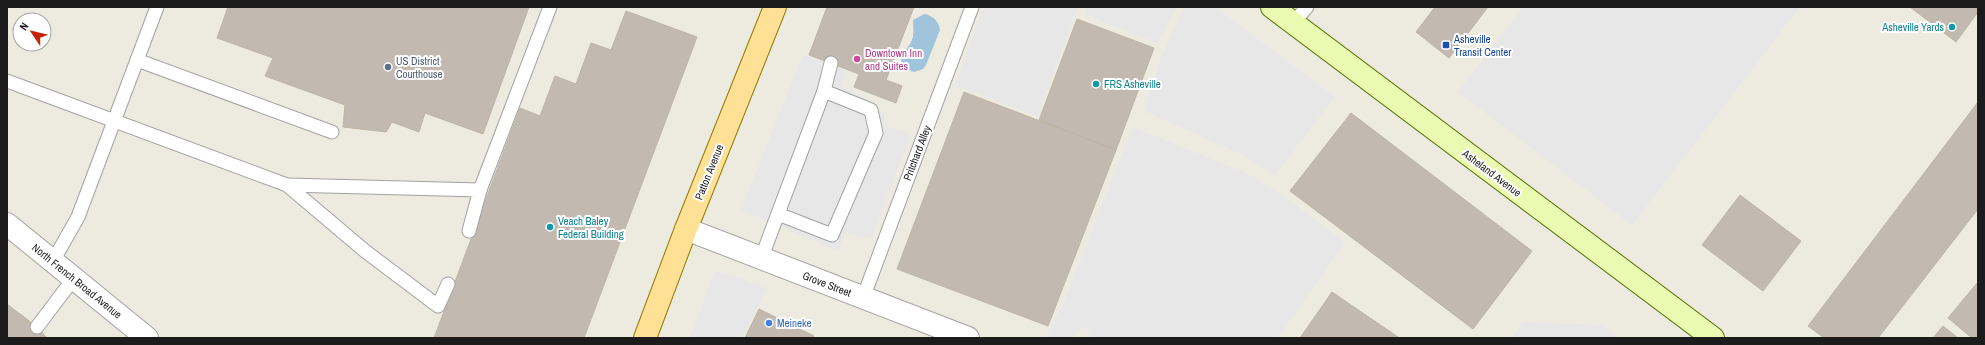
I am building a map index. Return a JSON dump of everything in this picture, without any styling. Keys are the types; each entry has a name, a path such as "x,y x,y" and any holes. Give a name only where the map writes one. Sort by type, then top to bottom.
{"main road":[{"name":"Patton Avenue","path":"645,338 686,229 775,7"},
{"name":"Asheland Avenue","path":"1272,7 1713,338"}],"street":[{"name":"North French Broad Avenue","path":"7,224 147,338"},
{"name":"Grove Street","path":"686,229 968,338"}],"lane":[{"path":"54,261 78,217 157,7"},
{"path":"469,230 480,190 550,7"},
{"name":"Pritchard Alley","path":"863,298 972,7"},
{"path":"1293,23 1307,7"},
{"path":"137,60 332,132"},
{"path":"761,259 824,91 831,63"},
{"path":"7,81 287,185 480,190"},
{"path":"778,214 832,235 876,132 871,110 824,91"},
{"path":"287,185 365,251 438,306 448,284"},
{"path":"37,327 74,278"}],"shaded area":[{"path":"984,7 1078,7 1037,117 955,85"},
{"path":"1086,7 1177,7 1157,43 1084,14"},
{"path":"1184,7 1215,7 1335,97 1275,175 1243,155 1144,111 1159,62"},
{"path":"1523,7 1800,7 1632,225 1458,92"},
{"path":"803,54 846,70 842,86 866,99 884,113 886,126 911,134 871,240 846,232 838,251 741,210"},
{"path":"1133,127 1249,174 1296,205 1345,242 1278,338 1087,338 1090,335 1087,329 1082,327 1072,338 1045,338 1063,304"},
{"path":"715,270 767,288 742,338 690,338"},
{"path":"1523,322 1602,325 1618,338 1512,338"}],"water":[{"path":"924,14 935,19 940,30 926,65 923,69 914,72 904,68 901,59 902,55 912,41 913,20"}],"building":[{"name":"US District Courthouse","path":"228,7 529,7 483,134 425,113 419,132 392,122 386,132 343,127 345,105 265,76 273,58 217,38"},
{"name":"Downtown Inn and Suites","path":"827,7 914,7 886,80 902,86 896,103 854,87 859,74 809,55"},
{"name":"Asheville Transit Center","path":"1435,7 1488,7 1449,58 1416,32"},
{"name":"Asheville Yards","path":"1910,7 1978,7 1978,12 1956,42"},
{"name":"Veach Baley Federal Building","path":"626,11 697,37 584,338 434,338 520,108 540,116 555,76 576,84 591,43 611,50"},
{"name":"FRS Asheville","path":"1077,19 1154,48 1116,150 1039,120"},
{"path":"964,92 1116,150 1048,326 897,269"},
{"path":"1978,102 1978,209 1878,338 1824,338 1808,326"},
{"path":"1351,113 1532,251 1473,329 1290,191"},
{"path":"1740,195 1801,241 1763,291 1702,245"},
{"path":"1978,282 1978,338 1972,338 1948,318"},
{"path":"1332,292 1398,337 1300,338"},
{"path":"7,304 37,327 46,337 7,338"},
{"name":"Meineke","path":"759,309 814,336 812,338 745,338"},
{"path":"1943,326 1958,338 1933,338"}],"place":[{"name":"Asheville Yards","path":"1952,27"},
{"name":"Asheville Transit Center","path":"1446,45"},
{"name":"Downtown Inn and Suites","path":"857,59"},
{"name":"US District Courthouse","path":"388,67"},
{"name":"FRS Asheville","path":"1096,84"},
{"name":"Veach Baley Federal Building","path":"550,227"},
{"name":"Meineke","path":"769,323"}]}
